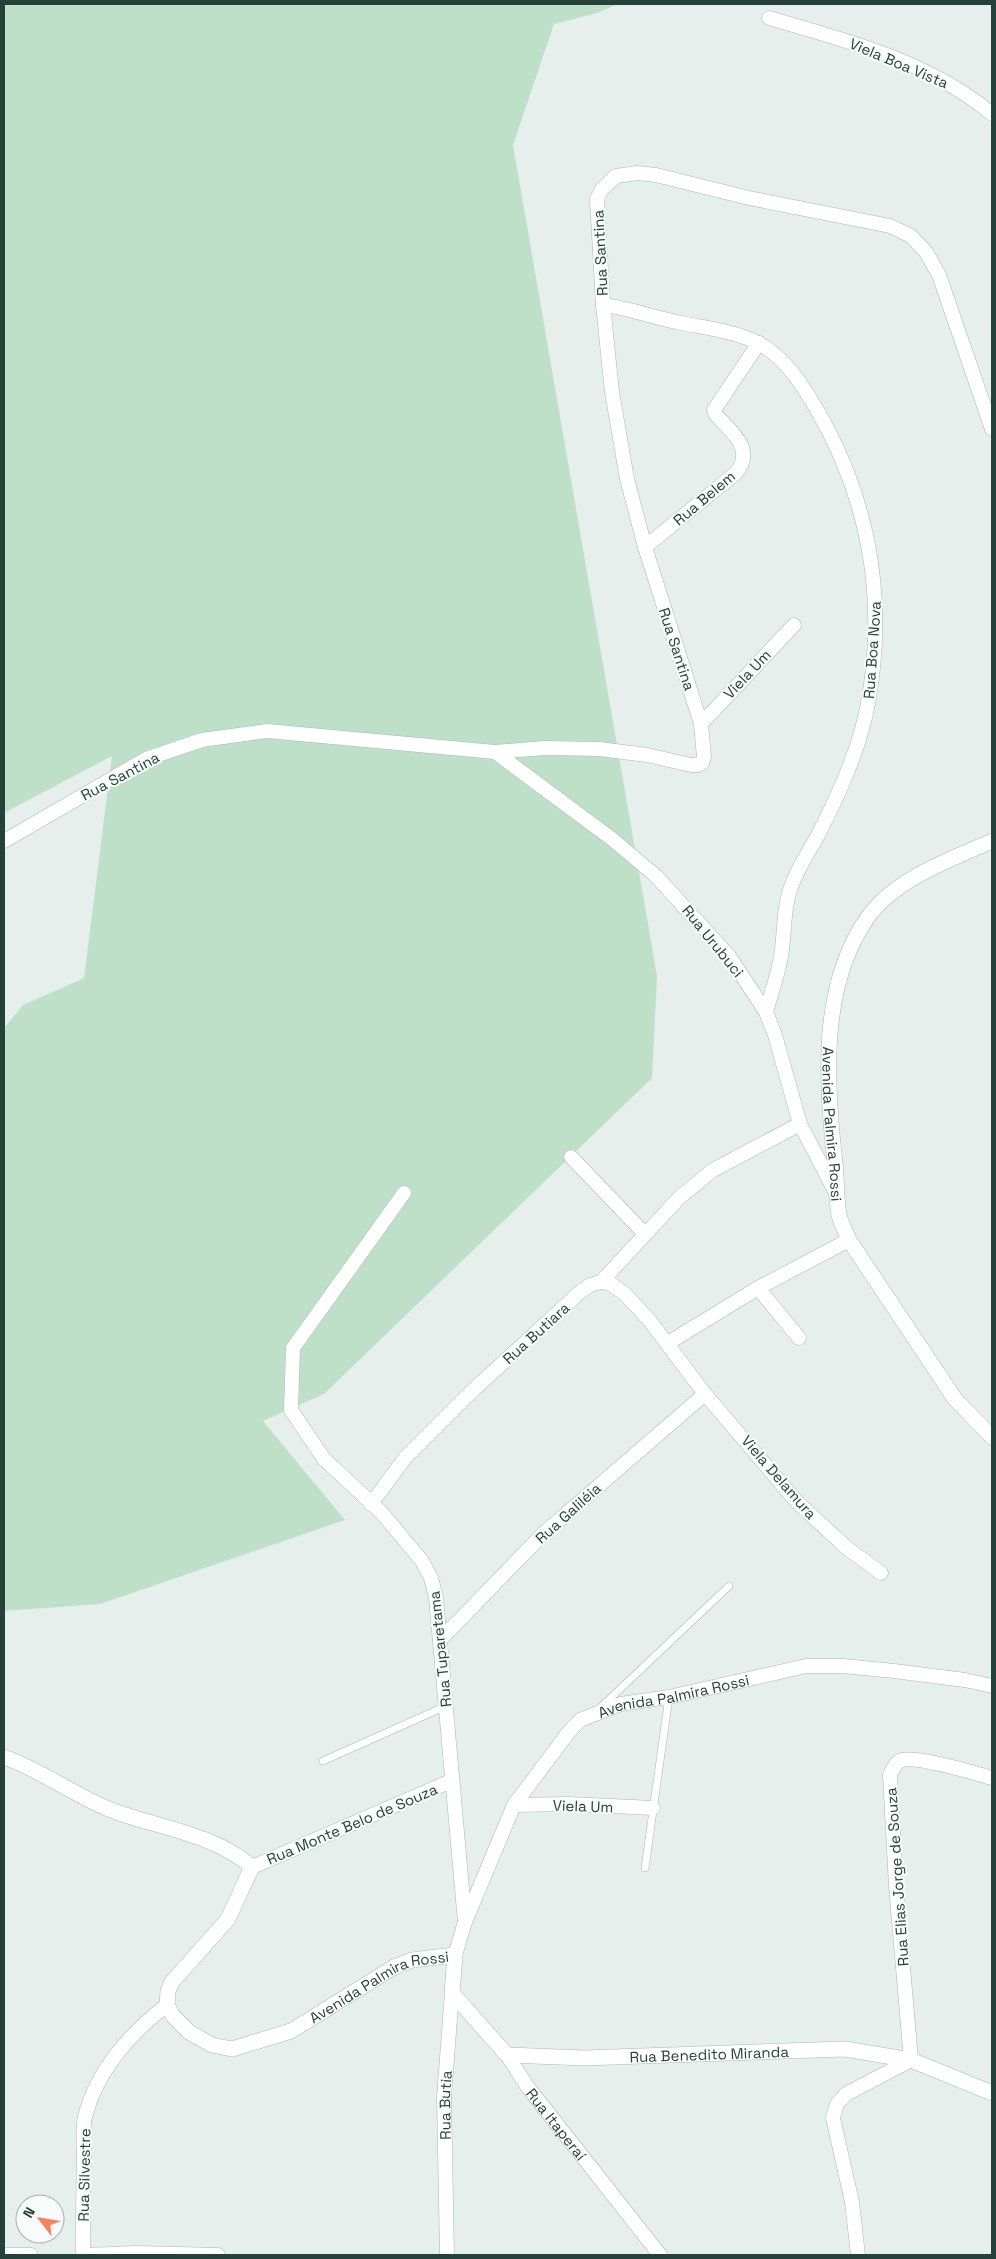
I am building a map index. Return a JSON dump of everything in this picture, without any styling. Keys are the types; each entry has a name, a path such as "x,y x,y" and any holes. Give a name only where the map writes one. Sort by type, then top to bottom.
{"street":[{"name":"Viela Boa Vista","path":"769,18 866,46 944,80 974,99 992,114"},
{"name":"Rua Santina","path":"4,841 146,759 202,740 267,731 495,752 544,748 599,749 647,755 698,766 702,763 704,757 701,724 645,547 627,478 612,392 603,305 597,199 607,183 616,176 637,173 656,175 749,198 890,226 911,236 926,252 939,275 991,422"},
{"name":"Rua Boa Nova","path":"603,305 646,312 679,323 735,335 759,343 786,364 795,375 841,455 864,519 876,597 876,629 869,698 861,735 830,811 792,882 780,959 766,1012"},
{"name":"Rua Belem","path":"645,547 736,473 743,464 744,449 716,416 714,410 759,343"},
{"name":"Viela Um","path":"701,724 794,625"},
{"name":"Rua Urubuci","path":"495,752 612,839 656,876 729,956 766,1012 775,1035 800,1124 838,1198"},
{"name":"Avenida Palmira Rossi","path":"992,841 898,887 868,916 844,963 830,1026 828,1072 830,1122 839,1216 849,1240 955,1399 992,1437"},
{"path":"601,1282 680,1197 713,1170 800,1124"},
{"path":"571,1157 645,1234"},
{"name":"Rua Tuparetama","path":"404,1193 293,1348 291,1410 324,1459 381,1512 422,1561 431,1578 436,1597 451,1782 465,1922"},
{"path":"668,1343 758,1288 849,1240"},
{"path":"601,1282 611,1284 624,1294 668,1343 705,1394"},
{"name":"Rua Butiara","path":"371,1504 405,1458 470,1393 579,1293 590,1285 601,1282"},
{"path":"758,1288 799,1338"},
{"name":"Viela Delamura","path":"705,1394 797,1502 847,1548 881,1573"},
{"name":"Rua Galiléia","path":"440,1640 544,1533 705,1394"},
{"name":"Avenida Palmira Rossi","path":"167,2005 173,2016 189,2032 212,2045 232,2049 291,2031 394,1967 412,1960 455,1955 465,1922 514,1805 568,1733 580,1720 595,1713 621,1704 669,1696 806,1666 843,1666 894,1671 965,1680 992,1686"},
{"path":"4,1758 110,1810 217,1844 239,1856 252,1867 228,1919 172,1982 168,1991 167,2005"},
{"name":"Rua Elias Jorge de Souza","path":"911,2060 896,1886 890,1775 894,1765 902,1760 913,1760 962,1769 992,1778"},
{"name":"Rua Monte Belo de Souza","path":"252,1867 451,1782"},
{"name":"Viela Um","path":"514,1805 569,1804 653,1808"},
{"name":"Rua Butia","path":"447,2255 444,2097 455,1955"},
{"name":"Rua Itaperaí","path":"452,1993 507,2055 527,2086 660,2255"},
{"name":"Rua Silvestre","path":"82,2255 84,2119 100,2077 146,2021 167,2005"},
{"name":"Rua Benedito Miranda","path":"507,2055 584,2058 845,2049 911,2060 992,2093"},
{"path":"858,2255 852,2202 834,2118 837,2104 846,2094 911,2060"},
{"path":"4,2255 31,2255"},
{"path":"87,2255 218,2255"}],"lane":[{"path":"595,1713 729,1586"},
{"path":"646,1868 669,1696"},
{"path":"323,1761 446,1706"}],"green space":[{"path":"4,4 618,4 597,13 554,24 513,145 657,976 652,1078 324,1394 263,1421 345,1520 100,1604 4,1611 4,1028 23,1005 84,978 112,756 4,813"}]}
